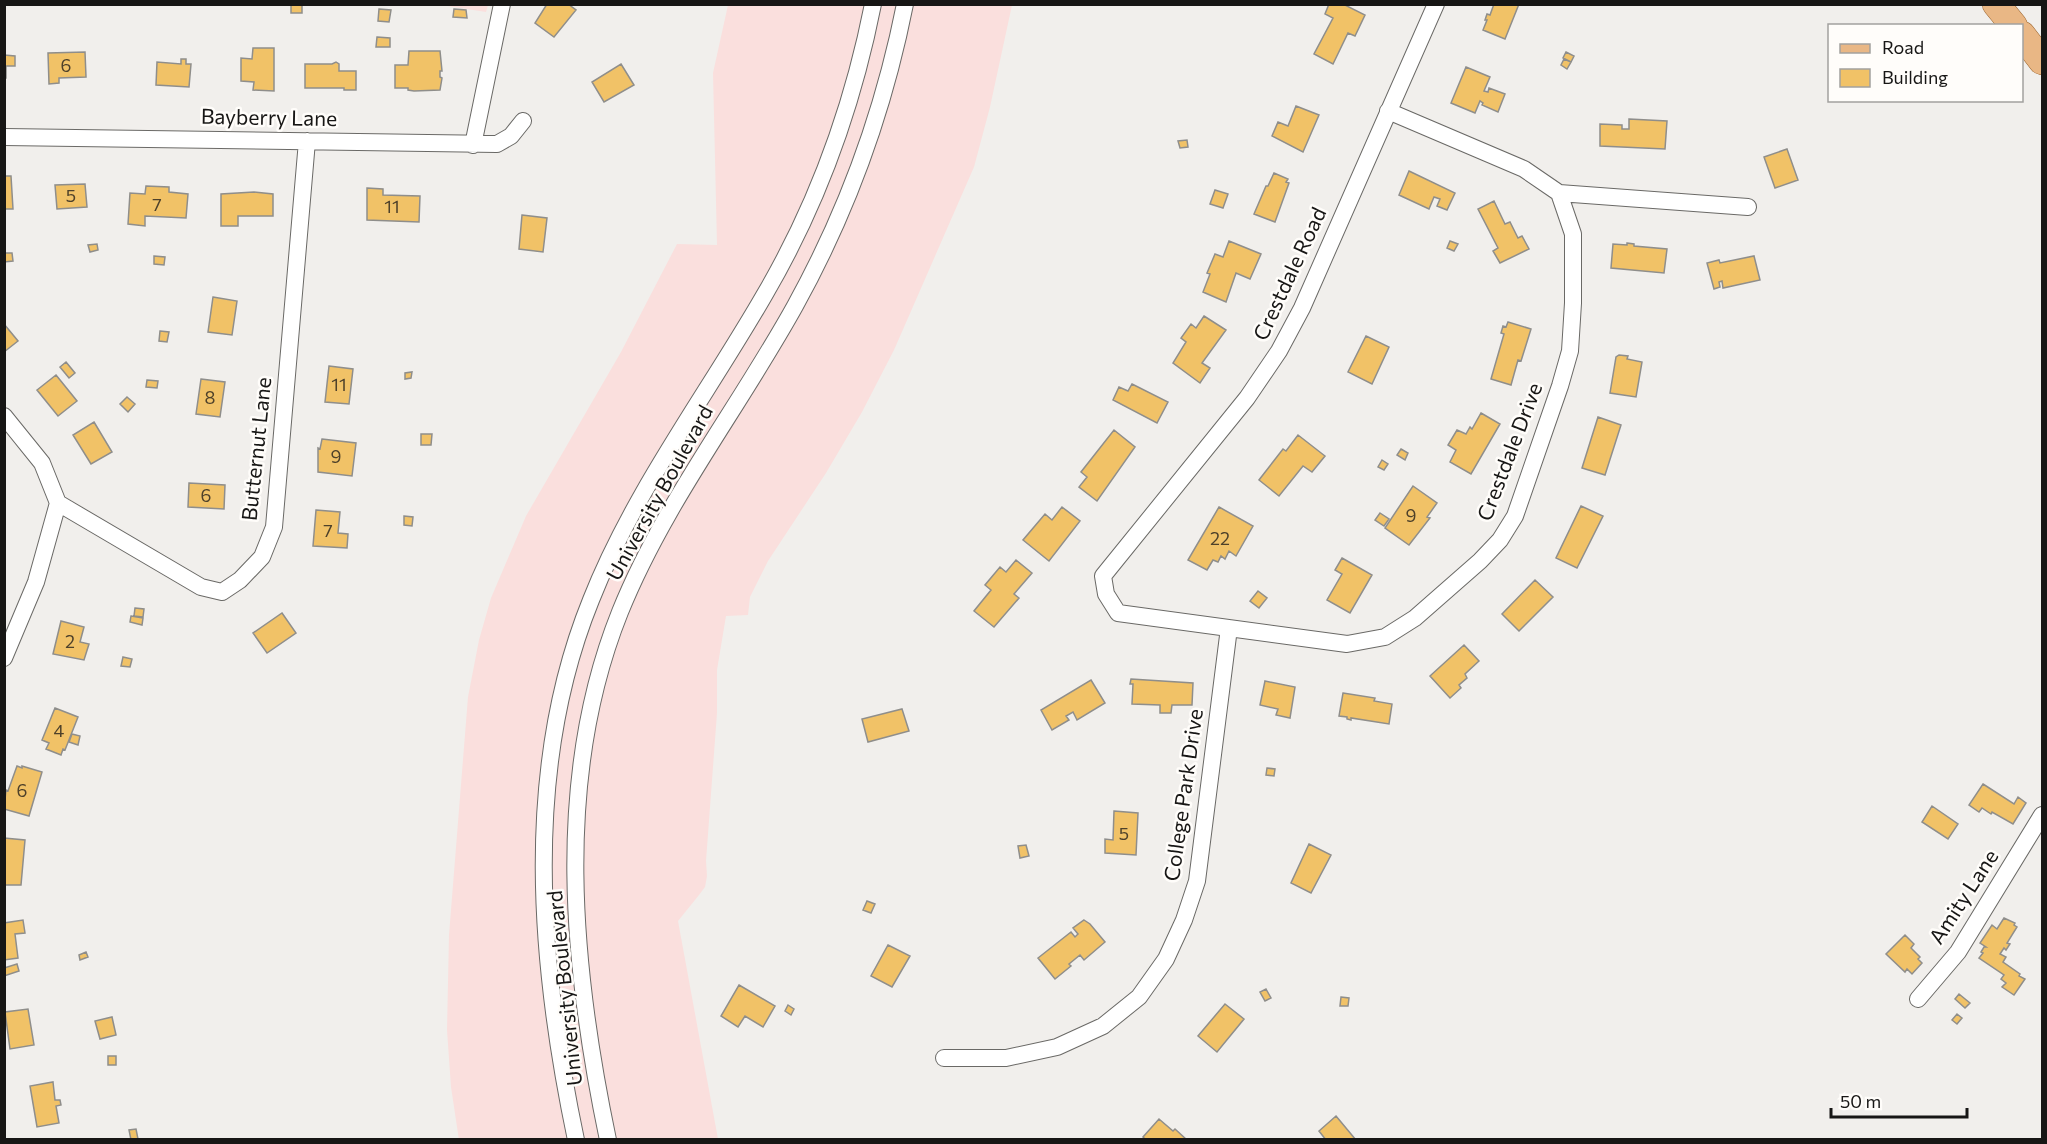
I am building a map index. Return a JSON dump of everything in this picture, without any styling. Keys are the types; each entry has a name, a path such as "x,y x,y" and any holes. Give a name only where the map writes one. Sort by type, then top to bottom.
{"main road":[{"path":"1996,4 2012,24"},
{"path":"2023,36 2043,61"}],"street":[{"path":"473,145 502,4"},
{"name":"University Boulevard","path":"576,1140 553,995 545,890 544,837 547,791 552,740 562,692 590,601 608,561 650,484 767,291 811,200 846,110 873,4"},
{"name":"University Boulevard","path":"608,1140 585,992 576,889 575,838 578,794 593,699 620,613 657,534 795,306 840,213 876,120 905,4"},
{"name":"Crestdale Road","path":"1106,594 1103,576 1247,398 1279,351 1302,308 1436,4"},
{"path":"1388,111 1524,169 1559,193 1748,207"},
{"name":"Bayberry Lane","path":"4,137 473,145 497,144 511,136 523,121"},
{"name":"Butternut Lane","path":"58,503 201,587 222,591 240,580 262,557 274,527 307,141"},
{"name":"Crestdale Drive","path":"1106,594 1118,613 1347,644 1385,637 1415,618 1480,561 1500,540 1515,516 1560,387 1570,351 1574,234 1559,193"},
{"path":"4,416 42,464 58,503 36,582 4,658"},
{"name":"College Park Drive","path":"944,1058 1006,1058 1057,1047 1102,1026 1139,998 1166,959 1184,920 1197,881 1229,627"},
{"name":"Amity Lane","path":"1918,999 1958,952 2043,815"}],"shaded area":[{"path":"488,4 486,12 441,5"},
{"path":"728,5 1012,5 990,107 974,167 894,350 862,412 826,473 768,561 750,597 748,615 726,616 717,670 717,713 706,861 707,876 705,887 678,921 718,1139 459,1140 451,1087 447,1030 449,935 468,697 479,640 491,598 526,516 621,352 677,244 717,245 713,73"}],"building":[{"path":"291,4 302,4 302,13 291,13"},
{"path":"547,4 568,4 576,10 554,37 535,23"},
{"path":"1329,4 1343,4 1365,15 1355,36 1348,33 1333,64 1314,54 1333,18 1325,14"},
{"path":"1494,4 1519,4 1505,39 1483,30 1487,14 1490,15"},
{"path":"379,9 391,10 389,22 378,21"},
{"path":"454,9 466,10 467,18 453,17"},
{"path":"377,37 390,38 390,47 376,47"},
{"path":"253,48 274,48 274,91 253,90 254,82 241,81 241,58 252,59"},
{"path":"409,51 440,51 442,71 440,71 440,77 442,78 440,90 414,91 408,88 395,88 395,65 408,65"},
{"path":"85,52 86,77 59,78 59,83 49,84 48,53"},
{"path":"1566,52 1574,56 1571,62 1563,58"},
{"path":"4,55 15,56 15,66 6,66 6,78 4,78"},
{"path":"181,59 186,59 186,64 191,64 189,87 156,85 157,62 181,64"},
{"path":"1564,59 1571,62 1567,69 1561,65"},
{"path":"336,62 339,64 339,71 356,71 356,90 305,88 305,64"},
{"path":"621,64 634,85 604,102 592,82"},
{"path":"1466,67 1490,77 1484,91 1488,92 1489,88 1505,94 1498,112 1482,105 1480,101 1475,113 1451,103"},
{"path":"1296,106 1319,115 1303,152 1272,136 1278,122 1288,126"},
{"path":"1629,119 1667,121 1665,149 1600,146 1600,124 1622,125 1622,129 1629,129"},
{"path":"1187,140 1188,147 1180,148 1178,141"},
{"path":"1787,149 1798,180 1775,188 1764,157"},
{"path":"1409,171 1455,193 1447,210 1437,206 1440,199 1434,197 1429,209 1399,195"},
{"path":"1274,173 1288,179 1286,182 1289,183 1275,222 1254,214"},
{"path":"4,176 11,176 13,209 4,209"},
{"path":"85,184 87,207 57,209 55,185"},
{"path":"146,186 169,187 169,192 188,194 186,218 145,216 145,226 128,224 130,193 145,194"},
{"path":"367,188 383,189 383,195 420,196 419,222 367,220"},
{"path":"1215,190 1228,194 1223,208 1210,204"},
{"path":"254,192 273,194 273,216 238,216 238,226 221,226 221,194"},
{"path":"1494,201 1505,224 1510,222 1518,238 1522,236 1529,249 1500,263 1493,251 1498,248 1478,209"},
{"path":"522,215 547,218 543,252 519,249"},
{"path":"1229,241 1261,254 1250,279 1236,273 1226,302 1203,292 1210,274 1207,273 1215,254 1223,257"},
{"path":"1450,241 1458,244 1454,251 1447,248"},
{"path":"1627,243 1634,244 1634,246 1667,249 1664,273 1611,268 1613,244 1627,245"},
{"path":"97,244 98,250 90,252 88,245"},
{"path":"4,253 12,253 13,261 4,262"},
{"path":"154,256 165,257 164,265 154,264"},
{"path":"1754,256 1760,280 1723,288 1722,281 1719,282 1720,287 1714,289 1707,263 1719,260 1720,263"},
{"path":"213,297 237,301 232,335 208,332"},
{"path":"1204,316 1226,330 1202,363 1210,368 1200,383 1173,363 1186,342 1181,338 1191,324 1196,328"},
{"path":"1508,322 1531,329 1521,361 1518,360 1511,385 1491,379 1504,334 1501,333 1503,326 1506,327"},
{"path":"4,324 18,341 4,352"},
{"path":"160,331 169,332 167,342 159,341"},
{"path":"1366,336 1389,347 1372,384 1348,372"},
{"path":"1619,355 1642,362 1636,397 1610,393 1616,357"},
{"path":"66,362 75,373 69,378 60,367"},
{"path":"329,366 353,369 349,404 325,402"},
{"path":"412,372 411,378 405,379 405,373"},
{"path":"56,375 77,401 58,416 37,390"},
{"path":"201,379 225,382 220,417 196,414"},
{"path":"147,380 158,381 157,388 146,387"},
{"path":"1132,384 1168,402 1157,423 1113,400 1119,387 1128,391"},
{"path":"127,397 135,404 128,412 120,404"},
{"path":"1481,413 1500,424 1471,474 1450,462 1456,450 1448,445 1457,430 1466,434 1470,427 1472,429"},
{"path":"1598,417 1621,425 1605,475 1582,468"},
{"path":"94,422 112,452 91,464 73,435"},
{"path":"1114,430 1135,447 1097,501 1079,487 1087,477 1081,472"},
{"path":"421,434 432,434 431,445 421,445"},
{"path":"1298,435 1325,456 1312,472 1303,466 1279,496 1259,480 1283,449 1286,451"},
{"path":"322,439 356,443 352,476 318,472 318,448 320,449"},
{"path":"1401,449 1408,453 1405,460 1397,455"},
{"path":"1382,460 1388,464 1384,470 1378,467"},
{"path":"189,483 225,485 224,509 188,507"},
{"path":"1413,486 1437,503 1427,517 1430,518 1409,545 1385,528"},
{"path":"1581,506 1603,516 1577,568 1556,558"},
{"path":"1062,507 1080,521 1049,561 1023,540 1045,514 1052,520"},
{"path":"1219,507 1253,526 1236,556 1229,551 1225,559 1221,556 1218,562 1213,560 1207,570 1188,560"},
{"path":"316,510 340,512 338,533 348,534 347,548 313,546"},
{"path":"1380,513 1389,519 1384,526 1375,520"},
{"path":"404,516 413,517 412,526 404,525"},
{"path":"1342,558 1372,575 1350,613 1327,600 1342,574 1335,570"},
{"path":"1016,560 1032,573 1014,594 1019,598 994,627 974,611 991,590 985,585 1000,567 1006,572"},
{"path":"1535,580 1553,597 1519,631 1502,614"},
{"path":"1258,591 1267,598 1259,608 1250,601"},
{"path":"135,608 144,609 143,617 134,616"},
{"path":"282,613 296,633 267,653 253,633"},
{"path":"131,616 143,618 142,625 130,622"},
{"path":"61,621 84,627 80,642 89,644 84,660 53,654"},
{"path":"1464,645 1479,661 1465,674 1467,678 1459,685 1461,688 1450,698 1430,676"},
{"path":"123,657 132,659 130,667 121,666"},
{"path":"1131,679 1193,683 1192,705 1172,705 1171,713 1160,713 1160,705 1132,704"},
{"path":"1091,680 1105,703 1077,720 1073,712 1066,716 1069,720 1052,730 1041,710"},
{"path":"1265,681 1295,687 1290,718 1276,715 1278,709 1260,705"},
{"path":"1343,693 1375,698 1374,701 1392,704 1389,724 1351,718 1351,720 1339,716"},
{"path":"55,708 78,717 61,755 46,749 49,743 42,740"},
{"path":"902,709 909,731 868,742 862,719"},
{"path":"72,734 80,736 78,745 69,742"},
{"path":"17,766 42,772 29,816 4,809 6,790 8,791"},
{"path":"1267,768 1275,769 1274,776 1266,775"},
{"path":"1983,784 2014,804 2018,797 2026,803 2013,824 1992,812 1991,814 1982,808 1979,812 1969,805"},
{"path":"1932,806 1958,824 1948,839 1922,822"},
{"path":"1114,811 1138,813 1136,855 1105,853 1105,839 1113,840"},
{"path":"4,838 25,840 21,885 4,885"},
{"path":"1309,844 1331,855 1311,893 1291,883"},
{"path":"1026,845 1029,856 1020,858 1018,846"},
{"path":"867,901 875,904 871,913 863,910"},
{"path":"2004,918 2015,923 2017,927 2007,943 2010,944 2000,954 2006,957 2003,962 2025,979 2014,995 2002,987 2006,983 2001,979 2004,975 1979,958 1986,947 1980,943 1992,925 1997,929"},
{"path":"23,920 25,933 15,934 18,958 4,960 4,923"},
{"path":"1084,920 1105,942 1084,960 1080,955 1055,979 1038,958 1071,932 1075,937 1078,934 1073,928"},
{"path":"1905,935 1914,944 1911,948 1920,957 1918,959 1922,963 1912,974 1907,969 1905,972 1886,954"},
{"path":"888,945 910,956 892,987 871,976"},
{"path":"86,952 88,957 80,960 79,955"},
{"path":"17,964 19,971 4,976 4,968"},
{"path":"739,985 775,1006 763,1027 745,1016 738,1027 721,1016"},
{"path":"1266,989 1271,998 1265,1001 1260,992"},
{"path":"1959,994 1970,1003 1965,1008 1955,999"},
{"path":"1341,997 1349,998 1348,1006 1340,1006"},
{"path":"1225,1004 1244,1019 1217,1052 1198,1036"},
{"path":"788,1005 794,1009 791,1015 785,1011"},
{"path":"28,1009 34,1045 10,1049 5,1012"},
{"path":"1957,1014 1962,1018 1957,1024 1952,1020"},
{"path":"112,1017 116,1035 100,1039 95,1021"},
{"path":"108,1056 116,1056 116,1065 108,1065"},
{"path":"53,1082 55,1100 60,1100 61,1105 56,1106 59,1123 37,1127 30,1086"},
{"path":"1336,1116 1356,1140 1326,1140 1319,1131"},
{"path":"1159,1119 1187,1140 1146,1140 1143,1137"},
{"path":"136,1129 138,1139 131,1140 129,1130"}]}
